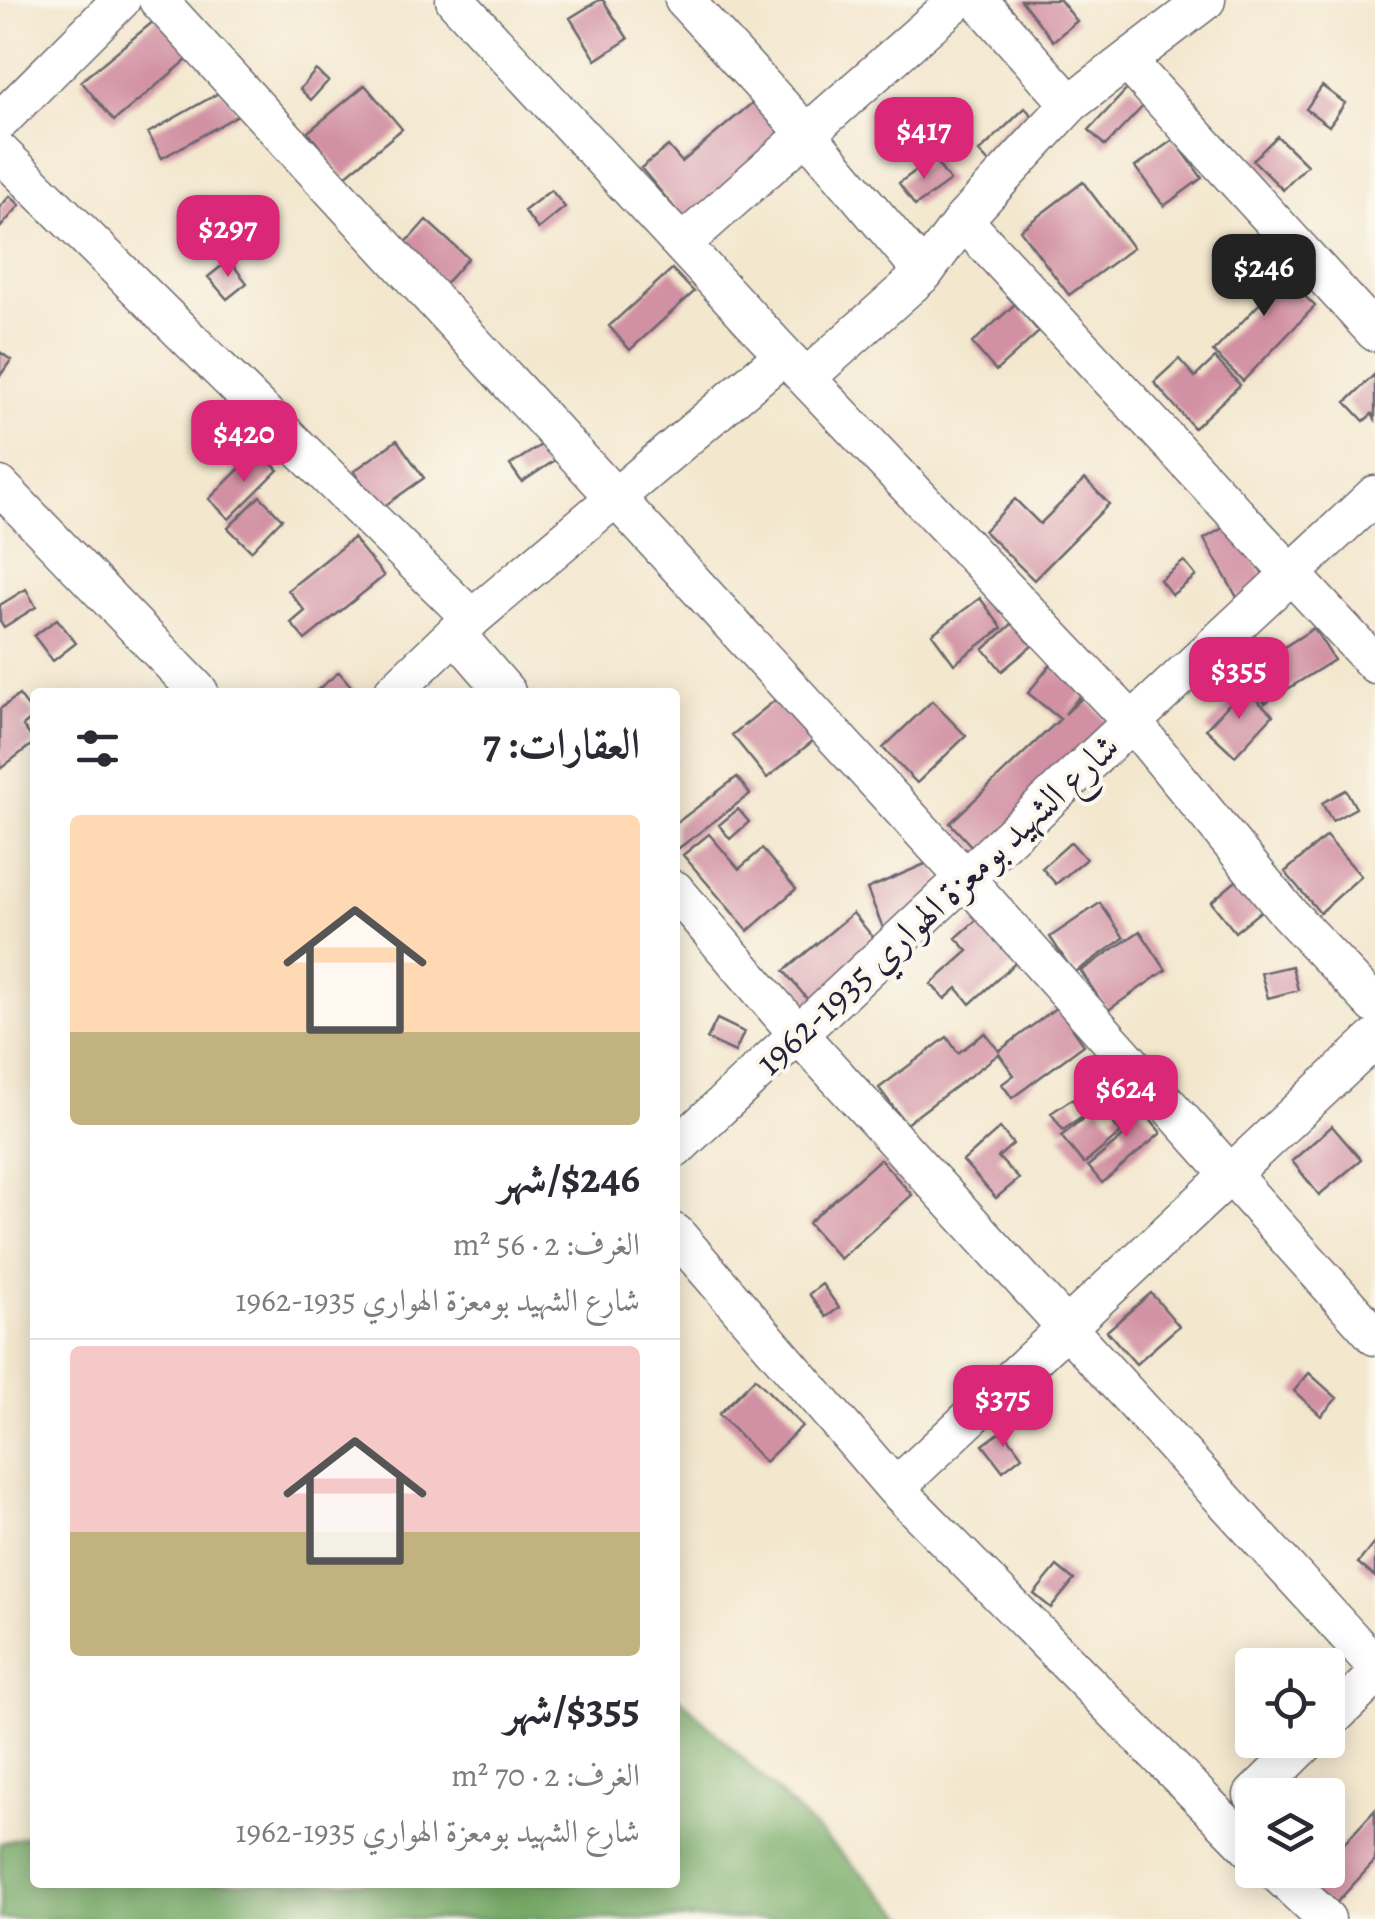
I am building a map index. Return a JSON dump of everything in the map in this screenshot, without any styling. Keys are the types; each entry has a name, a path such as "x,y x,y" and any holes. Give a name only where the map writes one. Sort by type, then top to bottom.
{"street":[{"path":"0,121 121,0"},
{"path":"158,0 966,878 1375,1336"},
{"path":"455,0 1132,722 1289,914 1375,1005"},
{"path":"684,0 807,134 924,273"},
{"path":"683,243 958,0"},
{"path":"978,0 1070,104"},
{"path":"398,688 464,626 616,498 924,273 963,220 1070,104 1206,0"},
{"path":"1127,62 1375,332"},
{"path":"0,152 464,626 503,688"},
{"path":"963,220 1375,664"},
{"path":"0,486 196,688"},
{"name":"شارع الشهيد بومعزة الهواري 1935-1962","path":"680,1144 1375,495"},
{"path":"680,896 798,1034 1375,1666"},
{"path":"895,1488 1375,1039"},
{"path":"680,1239 895,1488 1235,1834"},
{"path":"1345,1705 1375,1676"},
{"path":"1270,1778 1291,1758"},
{"path":"1224,1823 1235,1812"},
{"path":"1293,1888 1326,1919"}],"green space":[{"path":"680,1698 909,1919 0,1919 0,1843 30,1835 30,1888 680,1888"}],"building":[{"path":"603,0 628,39 596,60 570,18"},
{"path":"1021,0 1060,0 1077,21 1053,41"},
{"path":"160,16 193,55 114,121 81,81"},
{"path":"316,70 328,81 311,100 300,89"},
{"path":"365,85 402,129 344,177 308,132"},
{"path":"1131,85 1148,101 1105,146 1089,130"},
{"path":"1322,86 1345,103 1329,126 1306,109"},
{"path":"224,90 238,115 162,158 148,133"},
{"path":"758,98 796,143 693,230 641,168 668,146 682,162"},
{"path":"1025,108 1040,124 994,168 979,152"},
{"path":"1277,136 1307,165 1283,190 1253,160"},
{"path":"1174,139 1202,178 1164,206 1135,167"},
{"path":"933,158 950,181 915,206 899,183"},
{"path":"1083,182 1133,248 1069,295 1020,230"},
{"path":"551,190 565,207 538,229 524,211"},
{"path":"10,196 20,205 0,228 0,207"},
{"path":"426,220 468,258 445,284 403,246"},
{"path":"1262,254 1315,306 1243,381 1213,352 1264,299 1240,276"},
{"path":"229,260 247,283 227,299 208,277"},
{"path":"672,269 694,292 630,350 609,326"},
{"path":"1015,304 1039,332 996,371 972,343"},
{"path":"0,352 11,360 0,376"},
{"path":"1215,358 1240,385 1194,428 1154,382 1179,359 1195,377"},
{"path":"1375,374 1375,419 1372,414 1364,421 1346,402"},
{"path":"397,440 424,478 380,509 354,471"},
{"path":"546,442 557,459 522,482 510,465"},
{"path":"258,450 278,470 229,519 209,499"},
{"path":"1085,479 1109,504 1034,580 984,531 1015,499 1040,524"},
{"path":"260,496 282,519 251,551 228,528"},
{"path":"1233,522 1272,590 1243,608 1204,539"},
{"path":"353,538 384,576 305,640 291,623 305,611 288,590"},
{"path":"1184,561 1196,576 1172,595 1160,580"},
{"path":"26,589 36,607 4,627 0,605"},
{"path":"980,598 1002,628 954,664 932,634"},
{"path":"57,619 76,643 53,661 34,636"},
{"path":"1013,623 1032,646 1002,671 984,649"},
{"path":"1314,628 1334,660 1265,703 1245,672"},
{"path":"1052,663 1085,690 1065,714 1084,696 1122,737 988,864 950,823 1060,719 1028,693"},
{"path":"339,672 353,688 320,688"},
{"path":"1244,688 1273,715 1235,756 1206,729"},
{"path":"19,695 30,709 30,720 23,726 30,735 30,746 0,769 0,709"},
{"path":"779,697 814,740 767,778 732,735"},
{"path":"932,701 966,736 917,783 883,748"},
{"path":"737,777 750,794 680,847 680,820"},
{"path":"1346,790 1356,808 1332,821 1322,803"},
{"path":"738,809 749,822 730,839 719,825"},
{"path":"709,834 739,869 762,849 796,889 748,931 683,855"},
{"path":"1326,836 1361,876 1320,913 1285,872"},
{"path":"1071,842 1086,859 1056,884 1042,868"},
{"path":"932,861 952,907 886,935 867,889"},
{"path":"1242,876 1267,906 1235,932 1211,902"},
{"path":"1100,903 1124,938 1074,973 1050,937"},
{"path":"853,913 887,954 818,1012 784,971"},
{"path":"982,915 1021,958 970,1004 957,988 945,999 931,984 968,951 956,938"},
{"path":"1140,931 1166,970 1107,1011 1081,971"},
{"path":"1292,966 1298,990 1268,998 1261,973"},
{"path":"1057,1007 1084,1045 1012,1098 1002,1084 1014,1075 999,1054 906,1124 879,1088 947,1037 958,1053 985,1033 999,1051"},
{"path":"717,1019 744,1032 735,1052 707,1039"},
{"path":"1132,1097 1161,1133 1102,1183 1088,1166 1127,1133 1111,1115"},
{"path":"1072,1099 1084,1116 1063,1130 1051,1113"},
{"path":"1099,1106 1121,1133 1084,1164 1061,1136"},
{"path":"1332,1126 1361,1160 1319,1195 1292,1161"},
{"path":"1000,1128 1013,1144 998,1157 1019,1179 996,1198 963,1161"},
{"path":"880,1159 912,1195 840,1259 808,1223"},
{"path":"822,1284 839,1308 826,1317 809,1294"},
{"path":"1151,1293 1179,1326 1136,1364 1107,1331"},
{"path":"1309,1373 1337,1398 1321,1416 1294,1391"},
{"path":"755,1378 802,1426 765,1462 719,1414"},
{"path":"1003,1430 1022,1456 1003,1471 983,1445"},
{"path":"1375,1542 1375,1577 1358,1563"},
{"path":"1057,1566 1074,1580 1051,1608 1034,1594"},
{"path":"1375,1810 1375,1861 1326,1914 1300,1890 1345,1888 1345,1843"}]}
